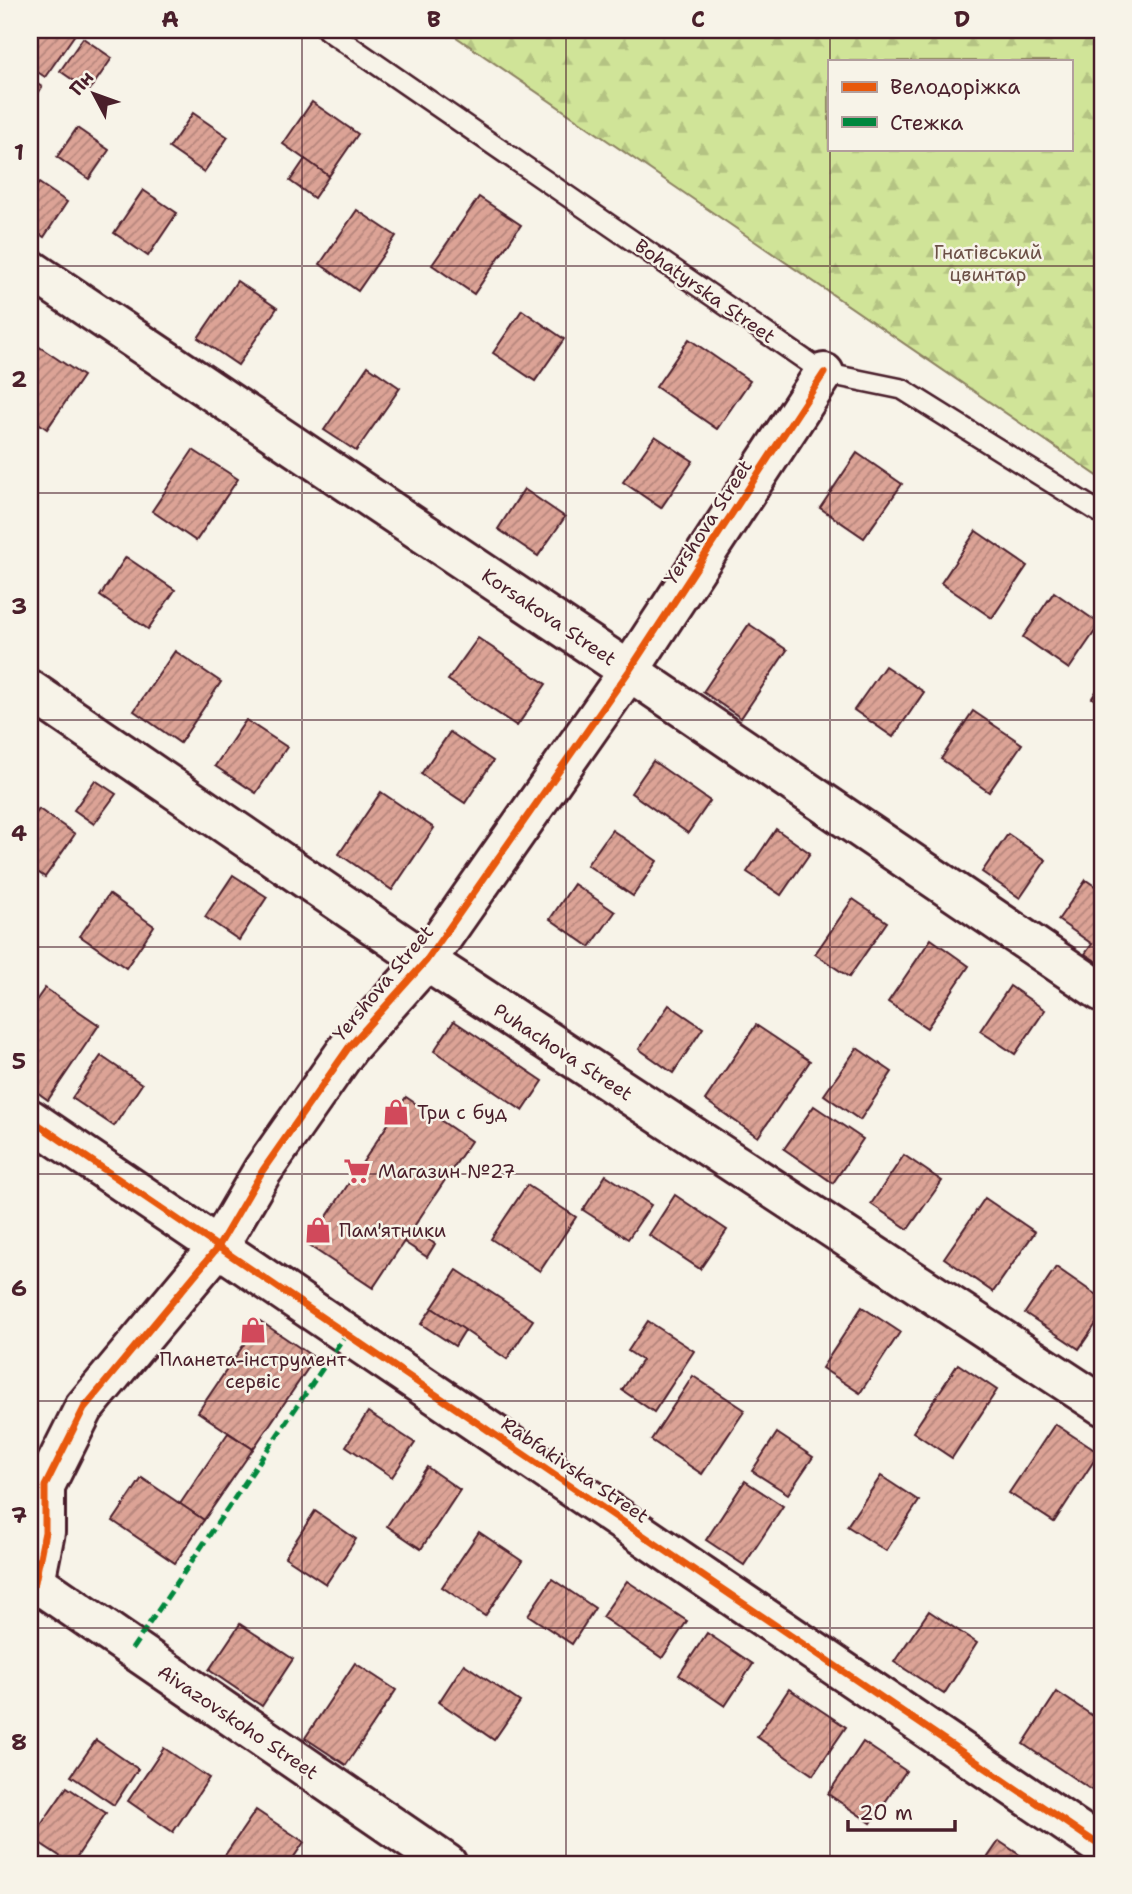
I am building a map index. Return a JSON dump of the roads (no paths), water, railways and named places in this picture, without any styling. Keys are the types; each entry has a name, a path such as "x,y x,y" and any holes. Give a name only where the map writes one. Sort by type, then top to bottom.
{"street":[{"name":"Korsakova Street","path":"30,269 1102,992"},
{"name":"Yershova Street","path":"32,1583 45,1532 45,1486 84,1408 218,1247 262,1170 349,1046 426,961 629,671 824,373"},
{"name":"Puhachova Street","path":"30,690 426,961 1102,1405"},
{"name":"Rabfakivska Street","path":"30,1119 1102,1847"},
{"name":"Aivazovskoho Street","path":"32,1583 447,1864"}],"lane":[{"name":"Bohatyrska Street","path":"327,30 824,373 902,389 1102,514"}],"place":[{"name":"Три с буд","path":"396,1112"},
{"name":"Магазин №27","path":"357,1171"},
{"name":"Пам'ятники","path":"318,1230"},
{"name":"Планета-інструмент сервіс","path":"253,1330"}],"park label":[{"name":"Гнатівський цвинтар","path":"988,263"}]}
